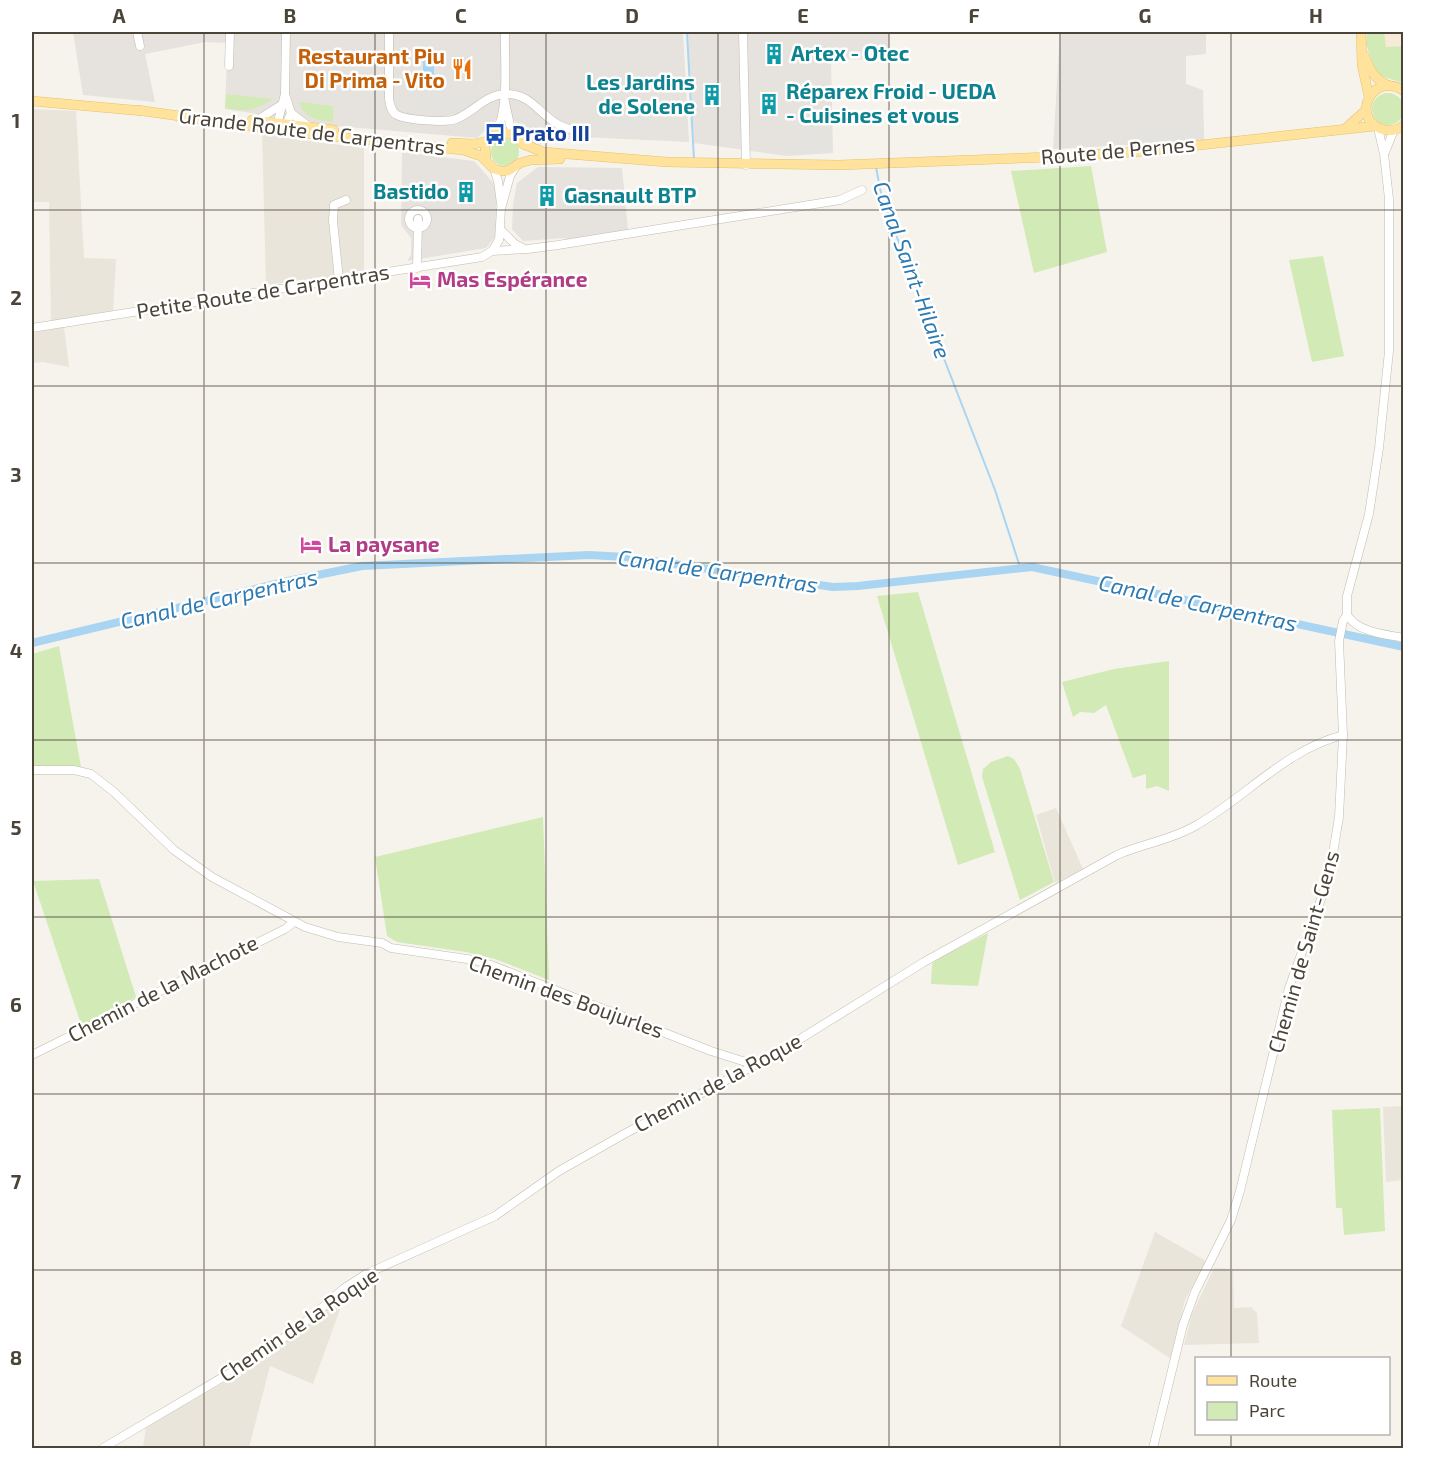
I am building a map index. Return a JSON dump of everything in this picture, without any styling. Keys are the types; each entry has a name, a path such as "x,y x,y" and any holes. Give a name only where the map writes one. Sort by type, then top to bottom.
{"main road":[{"path":"1361,32 1363,75 1369,97 1366,110 1369,119 1377,127"},
{"path":"1362,50 1376,79 1404,91"},
{"path":"1369,97 1380,87 1389,86"},
{"name":"Grande Route de Carpentras","path":"32,101 285,127 463,150 486,159"},
{"path":"1346,129 1366,110"},
{"name":"Grande Route de Carpentras","path":"257,124 309,127 462,144 502,132 515,135"},
{"name":"Route de Pernes","path":"746,165 889,164 1051,158 1135,152 1346,129 1377,127 1386,131 1399,128"},
{"path":"515,135 523,144 543,152 746,165"},
{"path":"491,137 485,147 486,159 494,169 508,171 543,159 612,158"},
{"path":"518,166 524,151 523,144"}],"street":[{"path":"137,32 140,46"},
{"path":"229,66 230,32"},
{"path":"286,32 285,94 291,113 309,127"},
{"path":"389,32 389,99 391,109 396,114 408,118 453,120 470,112 486,99 504,94 516,95 530,101 555,124 568,130 581,130"},
{"path":"491,137 501,118 504,94 505,32"},
{"path":"743,32 746,165"},
{"path":"285,94 281,105 285,127"},
{"path":"504,94 510,125 515,135"},
{"path":"257,124 281,105"},
{"path":"285,127 291,113"},
{"name":"Chemin de Saint-Gens","path":"1153,1449 1184,1325 1195,1292 1231,1220 1237,1201 1289,988 1329,877 1340,817 1343,735 1340,633 1347,615 1347,596 1369,514 1388,363 1390,221 1384,154 1377,127"},
{"name":"Chemin de Saint-Gens","path":"1384,154 1399,128"},
{"path":"501,209 510,176 518,166"},
{"path":"492,251 499,240 501,209 498,181 494,169"},
{"name":"Petite Route de Carpentras","path":"32,328 417,268 482,257 492,251 528,249 840,200 862,190"},
{"path":"339,280 333,221 334,205 346,200"},
{"path":"417,268 418,219"},
{"path":"500,229 515,244 528,249"},
{"path":"1347,615 1354,623 1367,630 1404,638"},
{"name":"Chemin de la Roque","path":"103,1449 262,1354 366,1274 495,1216 559,1171 626,1132 804,1038 924,962 1117,855 1192,828 1208,819 1261,778 1322,741 1343,735"},
{"name":"Chemin des Boujurles","path":"32,770 74,770 91,774 114,792 174,850 212,877 305,927 338,937 382,943 391,948 474,960 491,965 711,1051 755,1065"},
{"name":"Chemin de la Machote","path":"32,1055 285,929 294,922"}],"shaded area":[{"path":"73,32 227,32 226,43 205,42 145,54 155,102 83,95"},
{"path":"228,32 683,32 689,142 581,137 533,146 515,121 496,120 477,138 336,126 225,109"},
{"path":"688,32 889,32 889,60 831,59 833,153 787,156 694,143"},
{"path":"1060,32 1206,32 1206,54 1186,56 1186,84 1203,90 1204,141 1053,149"},
{"path":"1369,32 1403,32 1403,45 1371,50"},
{"path":"472,83 477,90 464,108 452,112 417,110 416,92 448,93 448,89 461,89 462,91"},
{"path":"32,109 76,111 84,258 116,259 113,311 51,321 49,202 32,202"},
{"path":"648,109 648,131 598,129 598,124 605,117 606,112 639,113"},
{"path":"1203,119 1204,135 1134,142 1133,123"},
{"path":"790,122 829,122 828,153 790,154"},
{"path":"262,132 293,139 364,148 364,272 266,285"},
{"path":"402,152 474,161 497,187 495,237 486,248 407,261 411,255 411,238 401,225"},
{"path":"538,167 622,168 628,230 565,240 565,238 523,241 512,229 517,183"},
{"path":"64,327 69,367 43,362 32,363 32,333"},
{"path":"1056,808 1083,869 1055,883 1036,815"},
{"path":"1403,1106 1403,1180 1386,1182 1383,1107"},
{"path":"1155,1232 1206,1261 1185,1300 1171,1359 1121,1326"},
{"path":"1214,1268 1233,1269 1234,1308 1251,1307 1257,1313 1259,1343 1184,1345 1192,1314"},
{"path":"347,1290 313,1384 270,1366 249,1448 143,1448 146,1427 259,1362"}],"green space":[{"path":"1367,32 1384,32 1386,47 1403,46 1403,83 1377,75 1366,44"},
{"path":"1388,93 1400,97 1404,109 1400,121 1388,125 1376,121 1372,109 1376,97"},
{"path":"226,94 273,99 250,110 240,110 225,108"},
{"path":"299,102 333,106 333,122 308,115"},
{"path":"505,138 515,142 519,152 515,162 505,166 495,162 491,152 495,142"},
{"path":"1091,166 1107,252 1034,273 1011,171"},
{"path":"1323,256 1344,356 1312,362 1289,260"},
{"path":"918,592 995,852 958,865 877,596"},
{"path":"59,646 81,767 32,766 32,654"},
{"path":"1169,661 1169,791 1157,786 1146,789 1146,774 1133,778 1106,705 1094,713 1080,712 1073,717 1062,682 1114,669"},
{"path":"1008,756 1014,759 1020,769 1054,882 1020,900 982,777 983,769 991,762"},
{"path":"543,817 549,980 495,959 466,952 397,942 387,936 375,857"},
{"path":"99,879 136,997 82,1027 33,881"},
{"path":"988,933 978,986 931,984 932,964 937,959"},
{"path":"1380,1108 1385,1231 1344,1235 1342,1208 1336,1208 1332,1110"}],"water":[{"path":"429,49 434,52 434,78 423,78 423,57 425,50"}],"waterway":[{"name":"Canal Saint-Hilaire","path":"687,32 694,160"},
{"name":"Canal Saint-Hilaire","path":"876,167 882,199 995,490 1020,567"},
{"name":"Canal de Carpentras","path":"32,643 288,581 362,566 589,555 626,557 833,587 1032,567 1404,647"}],"place":[{"name":"Artex - Otec","path":"774,54"},
{"name":"Restaurant Piu Di Prima - Vito","path":"462,69"},
{"name":"Les Jardins de Solene","path":"712,95"},
{"name":"Réparex Froid - UEDA - Cuisines et vous","path":"769,104"},
{"name":"Prato III","path":"495,134"},
{"name":"Bastido","path":"466,192"},
{"name":"Gasnault BTP","path":"547,196"},
{"name":"Mas Espérance","path":"420,280"},
{"name":"La paysane","path":"311,545"}]}
